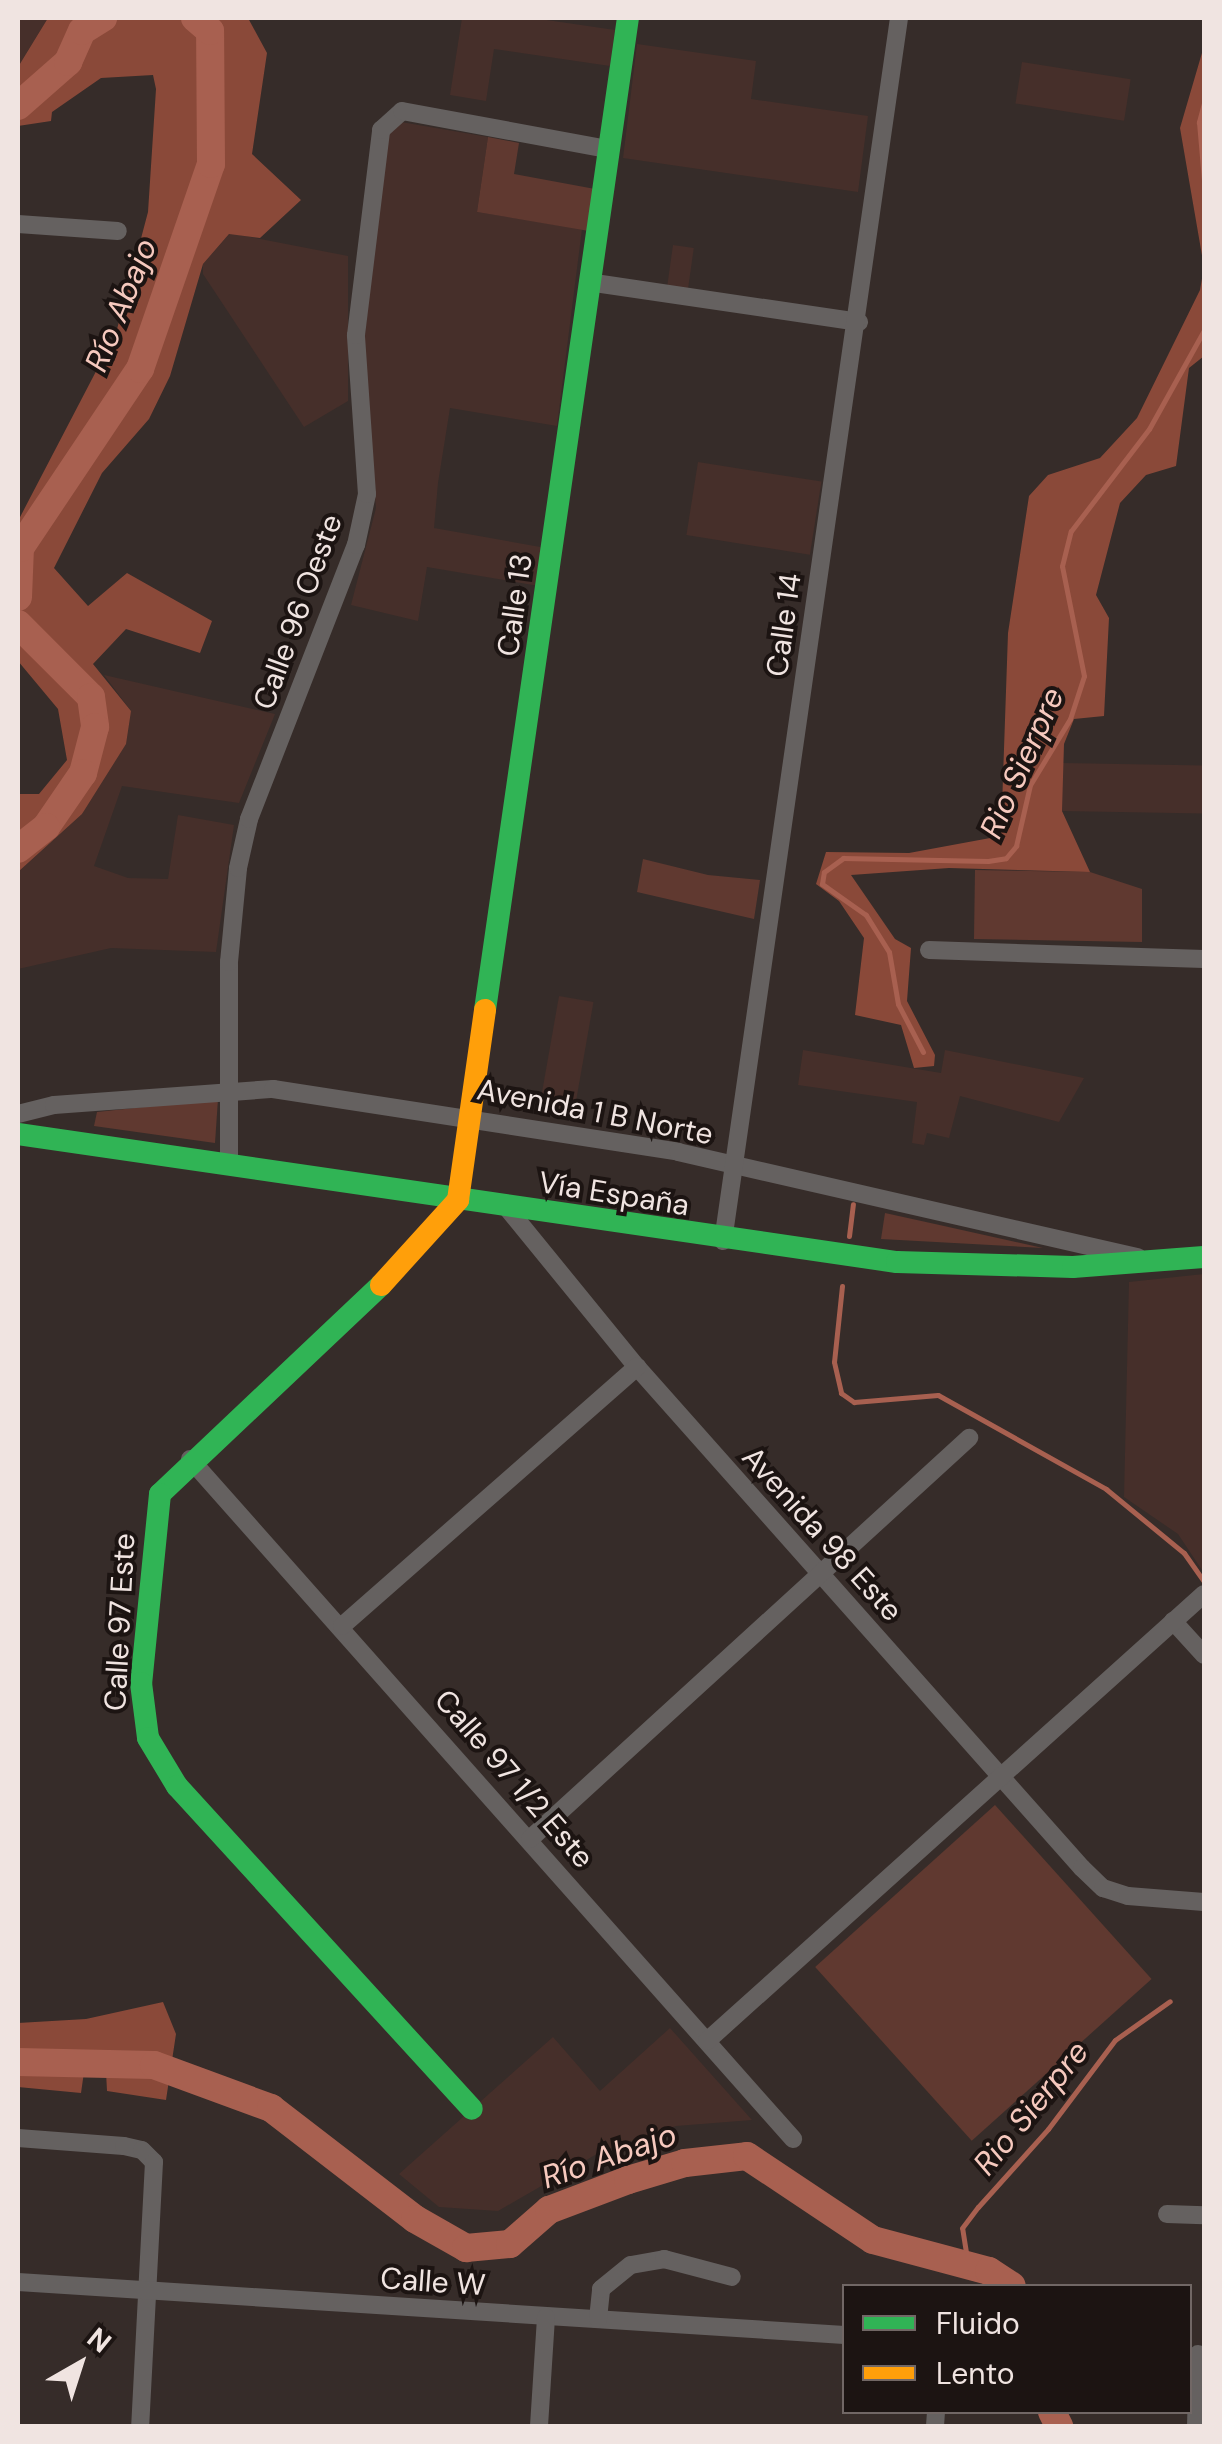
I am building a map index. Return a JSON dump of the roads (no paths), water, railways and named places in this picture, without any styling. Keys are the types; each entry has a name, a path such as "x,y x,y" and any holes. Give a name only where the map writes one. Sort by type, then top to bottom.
{"street":[{"name":"Calle 13","path":"458,1200 628,18"},
{"name":"Calle 14","path":"723,1241 859,322 898,18"},
{"name":"Calle 96 Oeste","path":"229,1166 229,962 242,852 356,545 367,494 356,336 381,130 402,112 607,149"},
{"path":"18,224 118,231"},
{"path":"588,282 859,322"},
{"path":"929,950 1204,959"},
{"name":"Avenida 1 B Norte","path":"18,1114 54,1104 230,1088 468,1115 733,1167 1155,1262"},
{"name":"Vía España","path":"18,1134 723,1241 897,1262 1155,1262 1204,1257"},
{"name":"Calle 97 Este","path":"458,1200 381,1286 170,1480 156,1509 141,1704 156,1758 472,2109"},
{"name":"Avenida 98 Este","path":"508,1209 637,1367 1000,1778 1103,1888 1204,1902"},
{"path":"342,1626 637,1367"},
{"path":"530,1839 969,1438"},
{"name":"Calle 97 1/2 Este","path":"190,1460 342,1626 793,2139"},
{"path":"707,2041 1202,1596"},
{"path":"1173,1621 1204,1655"},
{"path":"18,2138 124,2146 154,2162 140,2426"},
{"path":"1168,2214 1204,2216"},
{"path":"598,2319 600,2288 631,2265 664,2259 732,2277"},
{"name":"Calle W","path":"18,2282 842,2334"},
{"path":"538,2426 546,2317"},
{"path":"1196,2426 1197,2354"}],"waterway":[{"name":"Río Abajo","path":"18,106 68,62 82,31 103,18"},
{"name":"Río Abajo","path":"18,597 20,548 140,369 211,164 210,31 195,18"},
{"name":"Rio Sierpre","path":"1204,103 1199,122 1204,180"},
{"name":"Rio Sierpre","path":"923,1052 898,1004 889,952 866,915 822,884 824,872 843,858 988,861 1006,858 1016,846 1030,785 1070,719 1084,676 1062,566 1071,531 1149,429 1204,330"},
{"name":"Río Abajo","path":"18,624 91,697 95,727 83,773 46,827 18,849"},
{"name":"Rio Sierpre","path":"849,1236 853,1204"},
{"name":"Rio Sierpre","path":"842,1286 834,1362 841,1393 854,1402 938,1395 1106,1489 1184,1553 1204,1582"},
{"name":"Rio Sierpre","path":"968,2265 962,2228 978,2207 1048,2129 1115,2040 1170,2001"},
{"name":"Río Abajo","path":"18,2062 154,2065 271,2108 415,2219 466,2248 510,2244 549,2210 628,2180 685,2163 747,2156 873,2240 989,2271 1009,2284"},
{"name":"Río Abajo","path":"1053,2414 1059,2426"}]}
